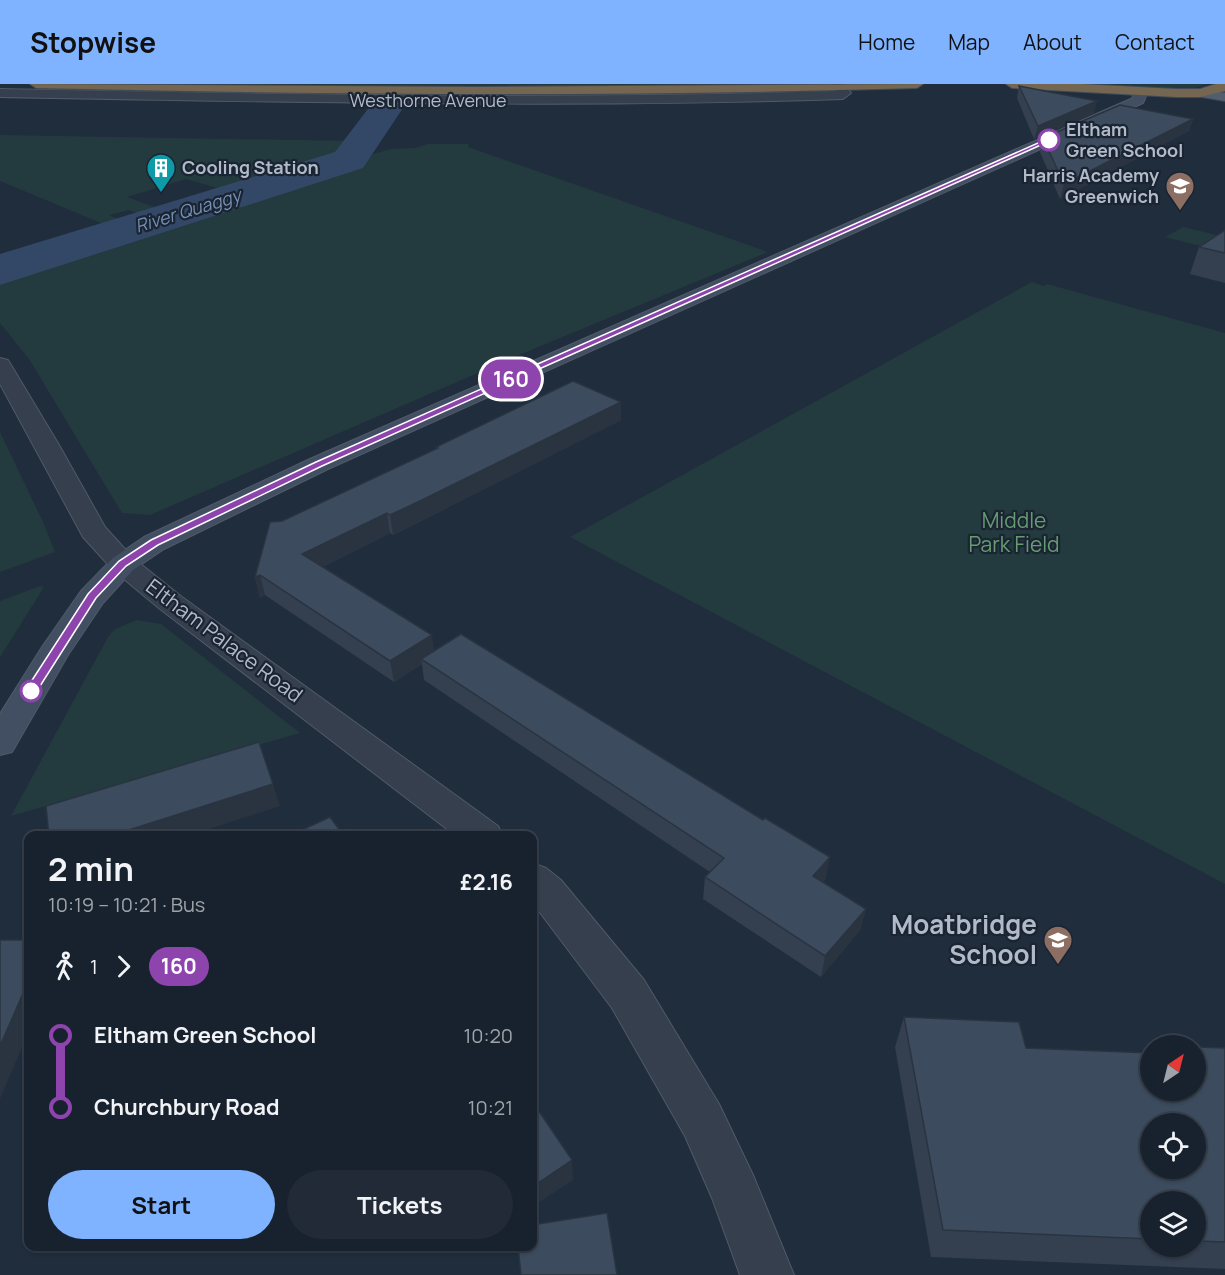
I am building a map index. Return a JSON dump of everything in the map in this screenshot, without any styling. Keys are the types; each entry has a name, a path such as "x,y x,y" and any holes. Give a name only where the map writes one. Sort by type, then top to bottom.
{"highway":[{"name":"Westhorne Avenue","path":"36,84 259,90 408,91 840,88 917,84"},
{"path":"1012,84 1138,92 1200,93"}],"main road":[{"path":"1200,93 1223,89"}],"street":[{"name":"Westhorne Avenue","path":"0,93 295,100 519,101 835,97 845,93 840,88"},
{"path":"0,743 53,654 85,606 123,564 154,543 195,521 309,469 1138,100 1140,96 1138,92"},
{"name":"Eltham Palace Road","path":"0,365 47,445 93,531 123,564 171,603 477,831"},
{"path":"537,883 547,891 628,994 702,1120 735,1193 767,1275"}],"green space":[{"path":"129,84 826,84 504,87"},
{"path":"1069,84 1205,84 1206,85 1187,90"},
{"path":"0,135 350,141 342,159 304,162 221,189 186,179 127,197 160,209 141,215 129,210 109,215 122,221 108,226 0,181"},
{"path":"428,144 469,144 468,147 768,252 519,355 150,515 122,513 29,359 0,323 0,272 353,160 391,149 415,148"},
{"path":"1183,227 1225,237 1225,252 1165,237"},
{"name":"Middle Park Field","path":"1032,282 1044,286 1047,284 1225,333 1225,884 570,537"},
{"path":"0,432 55,552 0,572"},
{"path":"40,586 44,587 0,657 0,601"},
{"path":"137,620 161,624 300,733 11,816 108,637 115,629"}],"building":[{"path":"1019,86 1097,101 1038,126"},
{"path":"1120,105 1193,119 1064,184 1043,138"},
{"path":"1225,230 1225,253 1199,247"},
{"path":"573,381 621,402 420,501 390,515 387,513 302,554 432,635 390,661 260,575 255,577 270,522 282,521 438,448 436,447"},
{"path":"461,634 763,820 765,818 830,857 813,876 866,909 825,956 705,877 724,858 421,659"},
{"path":"259,742 273,784 126,831 48,831 46,806"},
{"path":"330,817 340,831 300,831"},
{"path":"0,940 24,940 24,991 0,1046"},
{"path":"904,1017 1019,1022 1026,1048 1140,1053 1140,1101 1206,1101 1206,1047 1225,1048 1225,1242 1206,1241 1206,1191 1140,1191 1140,1239 943,1230"},
{"path":"537,1108 572,1160 537,1184"},
{"path":"607,1213 617,1275 521,1275 519,1251 537,1251 537,1224"}],"waterway":[{"name":"River Quaggy","path":"0,270 349,160 386,108"}],"bus line":[{"name":"160","path":"31,691 92,597 123,564 154,543 195,521 319,464 1049,140"}],"place":[{"name":"Eltham Green School","path":"1049,140"},
{"name":"Cooling Station","path":"161,194"},
{"name":"Harris Academy Greenwich","path":"1180,212"},
{"name":"Moatbridge School","path":"1058,966"}]}
